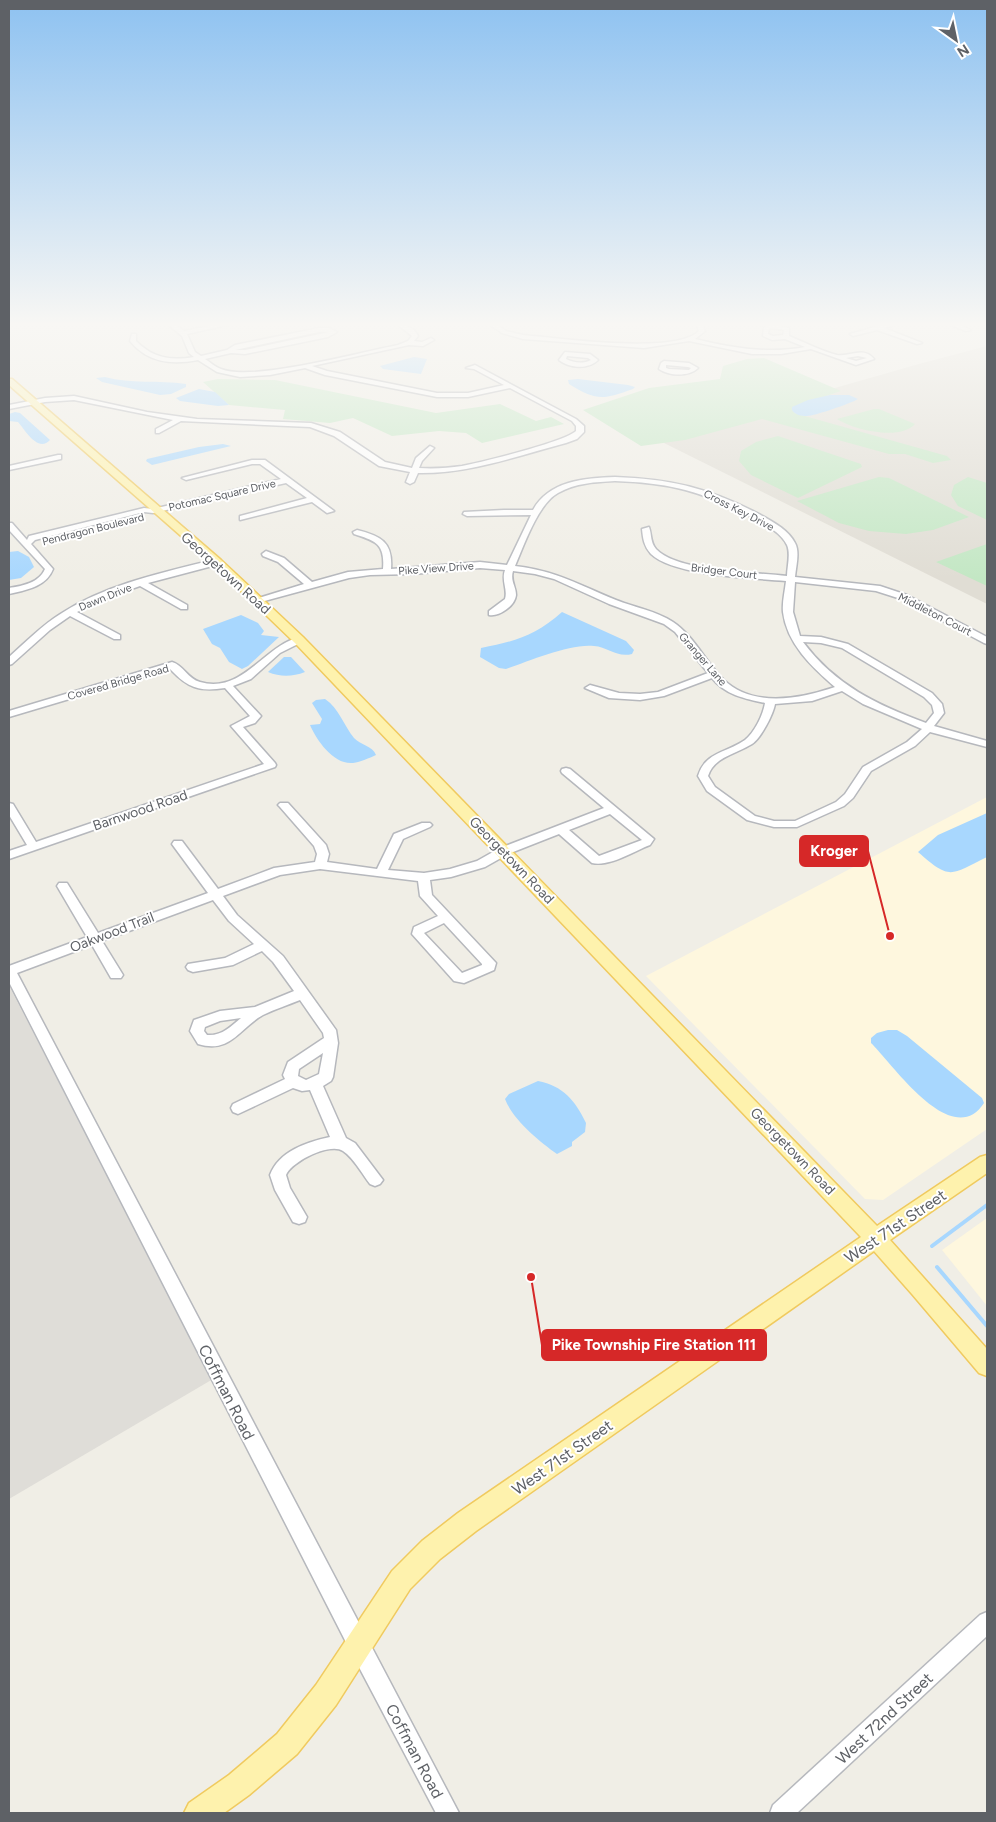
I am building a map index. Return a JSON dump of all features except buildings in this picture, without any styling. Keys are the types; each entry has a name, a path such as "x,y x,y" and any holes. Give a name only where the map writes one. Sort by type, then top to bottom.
{"main road":[{"name":"Georgetown Road","path":"41,409 217,562 299,640 876,1239 920,1287 987,1366"},
{"name":"West 71st Street","path":"199,1813 239,1785 287,1744 314,1712 401,1580 414,1565 454,1532 987,1163"}],"street":[{"path":"132,409 179,419 206,422 316,426 337,434 384,465 414,470 437,471 467,467 574,437 580,430 580,426 575,421 553,409"},
{"path":"159,431 179,419"},
{"path":"410,482 419,460 430,448"},
{"path":"9,468 58,457"},
{"path":"186,478 259,462 265,463 330,511"},
{"name":"Cross Key Drive","path":"536,513 544,499 553,492 579,483 600,480 630,479 665,482 694,489 724,500 779,531 790,540 793,549 788,612 797,639 817,666 843,687 881,709 928,728 987,744"},
{"name":"Potomac Square Drive","path":"155,510 288,480"},
{"path":"243,518 314,499"},
{"name":"Pendragon Boulevard","path":"28,543 39,544 149,516 155,510"},
{"path":"467,514 536,513 507,577 511,591 510,598 502,607 492,613"},
{"path":"9,524 28,543"},
{"name":"Bridger Court","path":"646,529 648,542 653,550 662,557 680,565 707,570 792,579"},
{"path":"357,532 377,540 387,549 389,556 388,571"},
{"name":"Pendragon Boulevard","path":"9,591 34,584 43,579 49,572 48,566 28,543"},
{"path":"266,554 281,560 310,585"},
{"name":"Dawn Drive","path":"9,662 56,621 70,612 141,583 217,562"},
{"name":"Pike View Drive","path":"257,600 348,575 480,565 511,569"},
{"name":"Granger Lane","path":"511,569 553,575 612,602 668,622 678,630 722,684 738,693 771,701 804,700 843,687"},
{"name":"Middleton Court","path":"792,579 865,586 891,592 987,641"},
{"path":"141,583 184,607"},
{"path":"70,612 117,637"},
{"path":"771,701 768,714 750,741 716,758 706,766 703,774 705,782 711,789 747,816 779,825 805,822 840,804 849,796 867,769 911,744 936,719 940,711 937,704 928,695 845,646 825,641 797,639"},
{"name":"Covered Bridge Road","path":"9,714 172,665 185,679 196,685 211,687 227,685 246,678 277,651 299,640"},
{"path":"590,688 619,696 644,697 664,693 687,682 714,675"},
{"name":"Barnwood Road","path":"9,855 271,765 236,726 251,721 256,716 227,685"},
{"path":"561,829 596,860 602,860 646,842 648,839 566,771"},
{"path":"284,805 320,845 323,854 320,865"},
{"path":"9,806 33,846"},
{"name":"Oakwood Trail","path":"9,970 278,871 320,865 381,873 424,876 451,873 471,868 504,852 612,809"},
{"path":"381,873 398,837 426,825"},
{"path":"178,844 235,921 278,959 327,1026 331,1040 327,1075 315,1085 303,1086 294,1081 290,1072 293,1066 331,1040"},
{"path":"424,876 426,896 489,963 489,967 464,978 459,978 417,932 446,918"},
{"path":"63,886 116,975"},
{"path":"193,967 228,962 264,946"},
{"name":"Coffman Road","path":"9,970 358,1645 448,1813"},
{"path":"257,1012 303,993"},
{"path":"238,1108 294,1081"},
{"path":"315,1085 340,1142"},
{"path":"299,1217 279,1183 278,1174 285,1162 328,1142 340,1142 350,1147 375,1180"},
{"name":"West 72nd Street","path":"781,1813 987,1622"}],"shaded area":[{"path":"761,409 987,409 987,604 656,439"},
{"path":"987,797 987,1129 883,1200 865,1199 646,976"},
{"path":"9,986 213,1379 9,1499"},
{"path":"987,1218 987,1306 942,1250"}],"green space":[{"path":"274,409 417,409 436,413 464,409 511,409 536,421 551,417 564,424 482,443 466,433 439,431 392,436 353,418 330,423 283,419 285,410"},
{"path":"793,409 794,413 947,456 951,460 933,463 905,454 889,454 762,419 685,440 641,446 583,410"},
{"path":"879,409 915,424 899,432 888,433 854,427 837,419"},
{"path":"778,436 861,464 862,467 798,498 751,475 739,461 741,451 756,442"},
{"path":"879,477 889,478 969,517 933,530 906,534 869,531 839,523 797,501"},
{"path":"968,477 987,483 987,520 958,506 951,495 954,485"},
{"path":"987,544 987,586 936,562"}],"water":[{"path":"833,409 805,416 798,415 792,410"},
{"path":"20,413 50,440 41,444 36,442 18,422 9,421 9,414"},
{"path":"223,444 231,446 152,465 146,461 147,459 199,447"},
{"path":"18,551 29,557 34,567 21,578 9,580 9,552"},
{"path":"562,612 626,641 634,650 632,654 622,655 594,646 574,647 550,653 506,669 499,668 480,657 481,648 505,643 534,632"},
{"path":"241,615 258,623 264,631 261,635 279,637 248,666 242,669 229,662 220,648 212,644 203,629"},
{"path":"284,657 291,657 305,672 286,676 268,672"},
{"path":"325,699 338,712 354,738 372,750 376,755 359,762 346,763 327,751 310,725 320,724 322,719 312,703 316,700"},
{"path":"987,813 987,857 958,871 951,872 938,868 918,852 938,835"},
{"path":"897,1030 907,1036 982,1098 984,1103 971,1115 956,1117 940,1111 923,1099 871,1043 871,1038 877,1033"},
{"path":"538,1081 554,1086 567,1095 573,1101 586,1123 585,1132 572,1142 572,1146 557,1154 520,1122 505,1099 509,1094"}],"waterway":[{"path":"932,1246 987,1205"},
{"path":"937,1267 987,1326"}],"place":[{"name":"Kroger","path":"890,936"},
{"name":"Pike Township Fire Station 111","path":"531,1277"}]}
